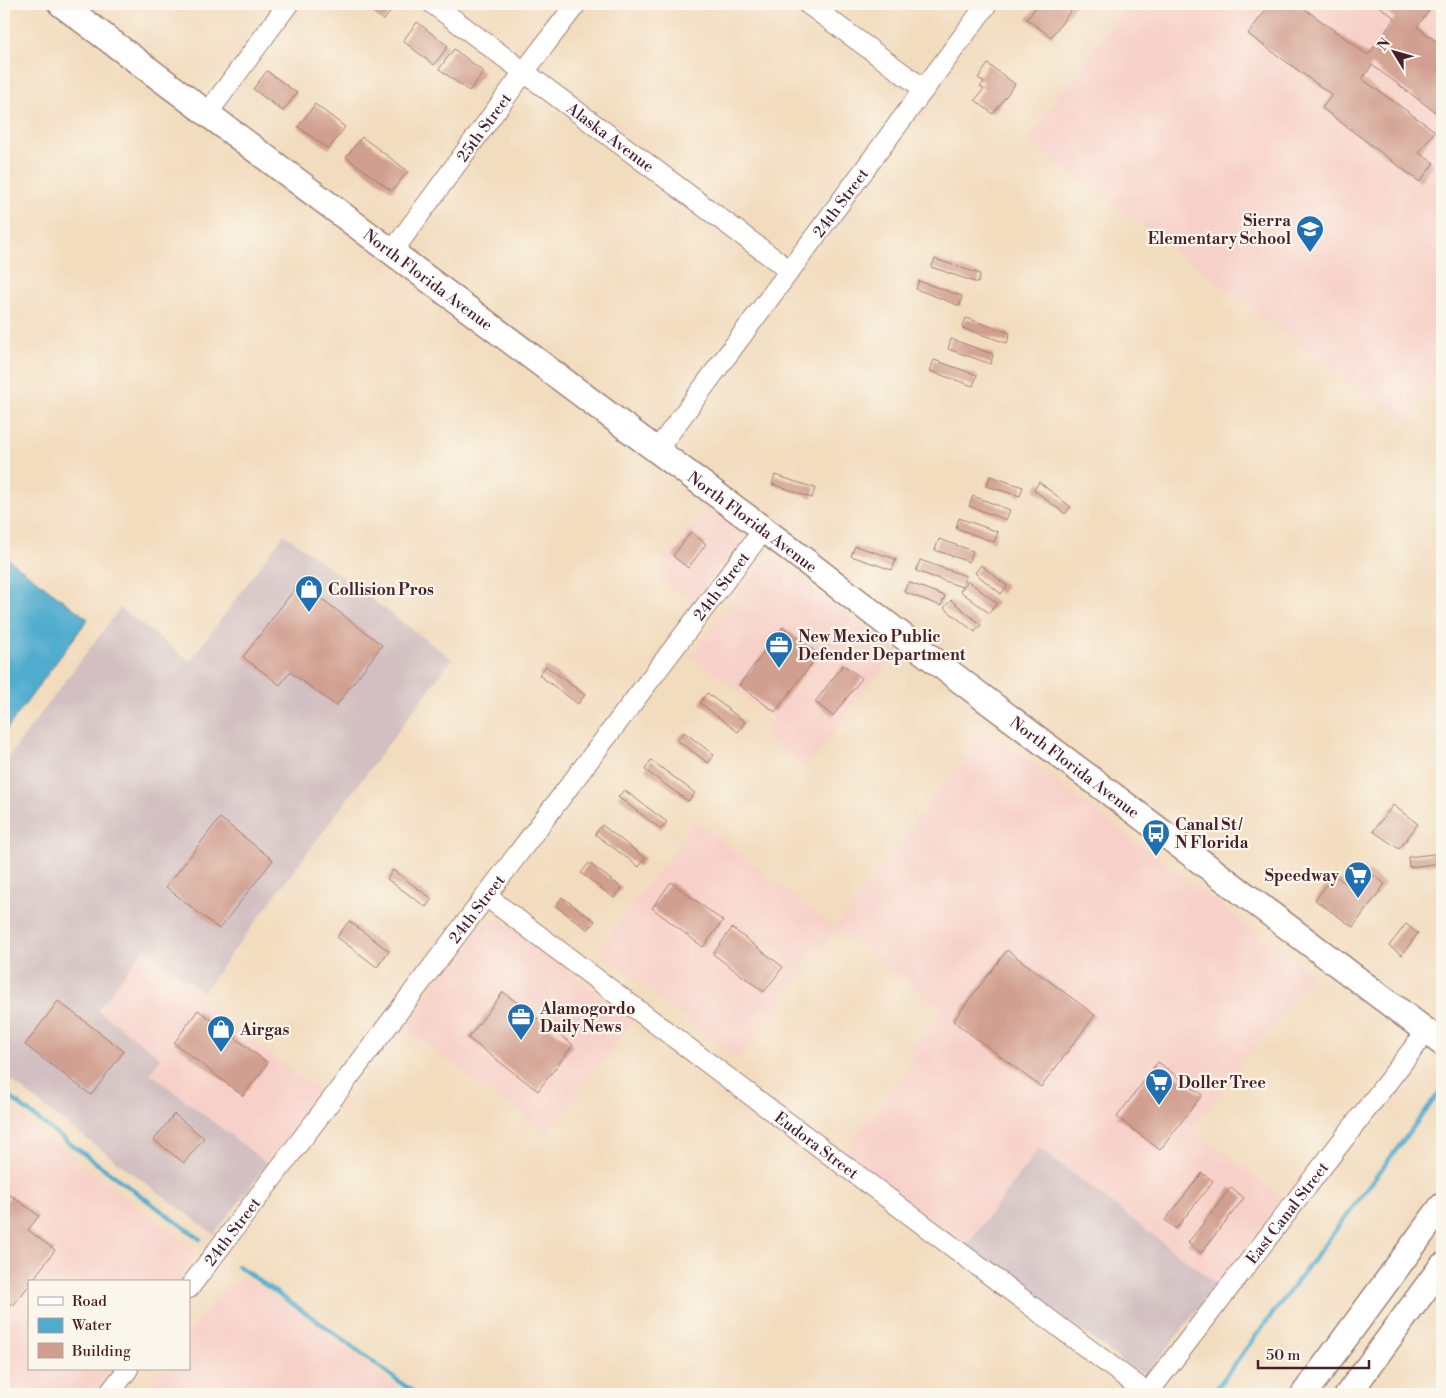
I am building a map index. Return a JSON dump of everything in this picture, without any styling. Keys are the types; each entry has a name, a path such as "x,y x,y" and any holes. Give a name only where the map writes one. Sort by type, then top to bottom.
{"main road":[{"name":"North Florida Avenue","path":"61,4 764,529 991,704 1434,1038"},
{"path":"1304,1394 1442,1206"},
{"path":"1348,1394 1442,1266"}],"street":[{"path":"207,114 288,4"},
{"name":"Alaska Avenue","path":"433,4 789,270"},
{"name":"25th Street","path":"392,252 576,4"},
{"path":"808,4 924,89"},
{"name":"24th Street","path":"657,450 986,4"},
{"name":"24th Street","path":"190,1287 764,529"},
{"name":"Eudora Street","path":"486,896 1147,1394"},
{"name":"East Canal Street","path":"1147,1394 1434,1038"},
{"path":"108,1394 127,1370"}],"shaded area":[{"name":"Sierra Elementary School","path":"1128,4 1442,4 1442,365 1405,423 1026,140"},
{"path":"705,507 738,534 737,544 692,603 655,574"},
{"path":"284,534 452,659 203,992 144,948 98,1010 161,1058 150,1073 268,1164 214,1234 4,1075 4,763 120,608 190,661"},
{"path":"773,559 896,651 806,768 763,735 775,719 691,656 759,564"},
{"path":"985,728 1312,974 1193,1129 1283,1198 1217,1284 1039,1149 967,1245 843,1153 917,1055 911,1050 942,1008 835,929 738,1059 597,951 696,821 835,928"},
{"path":"499,918 633,1021 547,1136 404,1027 481,925"},
{"path":"144,948 203,992 198,1000 323,1094 268,1164 150,1073 161,1058 98,1010"},
{"path":"4,1102 55,1144 198,1253 178,1280 28,1280 28,1370 110,1370 93,1394 4,1394"},
{"path":"1039,1148 1217,1284 1148,1373 1135,1371 967,1245"},
{"path":"236,1280 250,1281 283,1301 407,1394 146,1394 159,1370 190,1370 190,1331 224,1288"}],"water":[{"path":"4,556 88,619 4,733"}],"building":[{"path":"366,4 387,4 393,8 384,20 364,6"},
{"path":"1039,4 1076,4 1051,37 1027,19"},
{"path":"1270,4 1298,4 1368,55 1395,18 1376,4 1434,4 1417,27 1442,46 1442,117 1372,65 1362,79 1435,131 1419,153 1434,163 1420,182 1322,108 1332,95 1248,34"},
{"path":"417,22 448,46 434,65 403,41"},
{"path":"454,49 484,72 469,91 439,69"},
{"path":"988,64 1015,84 993,114 975,100 984,89 980,87 984,82 978,78"},
{"path":"267,71 297,93 283,111 253,89"},
{"path":"315,104 345,127 329,149 298,127"},
{"path":"362,137 408,171 392,191 346,157"},
{"path":"935,259 980,274 978,283 931,267"},
{"path":"919,281 962,296 960,306 916,289"},
{"path":"966,318 1010,333 1007,343 962,328"},
{"path":"951,339 993,354 991,364 948,349"},
{"path":"934,360 977,375 973,386 930,371"},
{"path":"775,475 815,488 812,498 772,484"},
{"path":"990,476 1023,487 1020,496 986,486"},
{"path":"1039,482 1071,507 1065,514 1034,490"},
{"path":"973,496 1010,510 1006,520 969,506"},
{"path":"959,518 998,532 994,542 956,528"},
{"path":"691,532 706,544 688,568 673,556"},
{"path":"939,539 973,551 969,562 935,550"},
{"path":"855,546 896,559 892,570 851,556"},
{"path":"920,560 966,576 962,587 916,571"},
{"path":"981,565 1007,586 1001,594 975,573"},
{"path":"968,581 997,603 989,613 960,591"},
{"name":"Collision Pros","path":"300,582 382,645 336,706 290,672 280,685 243,657"},
{"path":"908,582 945,596 941,606 904,592"},
{"path":"951,600 981,625 975,632 944,608"},
{"name":"New Mexico Public Defender Department","path":"783,627 819,654 775,712 739,685"},
{"path":"843,665 862,678 833,716 815,702"},
{"path":"546,666 585,695 578,704 539,675"},
{"path":"707,693 745,722 738,732 700,703"},
{"path":"684,732 714,755 708,763 677,740"},
{"path":"651,760 695,793 688,801 645,770"},
{"path":"624,790 667,822 661,829 618,797"},
{"path":"1393,805 1418,824 1399,849 1373,831"},
{"path":"220,818 273,860 219,929 166,887"},
{"path":"602,825 645,858 639,867 595,834"},
{"path":"1442,853 1442,863 1409,867 1408,857"},
{"path":"589,863 622,888 614,898 581,873"},
{"path":"393,870 432,899 426,907 387,879"},
{"path":"1368,871 1385,884 1353,927 1315,900 1334,875 1354,889"},
{"path":"671,882 723,921 703,947 652,908"},
{"path":"562,897 595,921 588,930 556,906"},
{"path":"349,921 389,951 377,967 337,937"},
{"path":"1406,924 1418,933 1402,955 1389,946"},
{"path":"732,928 783,967 764,992 713,954"},
{"path":"1007,950 1095,1015 1041,1087 953,1021"},
{"name":"Alamogordo Daily News","path":"503,992 573,1045 538,1091 468,1038"},
{"path":"58,1001 124,1051 91,1095 25,1045"},
{"name":"Airgas","path":"198,1010 268,1063 243,1096 174,1043"},
{"name":"Doller Tree","path":"1158,1062 1202,1095 1160,1150 1117,1117"},
{"path":"174,1114 204,1138 184,1163 154,1140"},
{"path":"1202,1173 1213,1181 1176,1229 1165,1220"},
{"path":"1231,1187 1244,1198 1201,1253 1188,1243"},
{"path":"11,1195 39,1216 28,1230 55,1250 32,1280 28,1280 28,1286 13,1306 4,1298 4,1205"}],"waterway":[{"path":"1212,1394 1442,1089"},
{"path":"4,1092 46,1126 200,1239"},
{"path":"238,1266 323,1325 416,1394"}],"place":[{"name":"Sierra Elementary School","path":"1310,253"},
{"name":"Collision Pros","path":"309,613"},
{"name":"New Mexico Public Defender Department","path":"779,669"},
{"name":"Canal St / N Florida","path":"1156,857"},
{"name":"Speedway","path":"1358,899"},
{"name":"Alamogordo Daily News","path":"521,1041"},
{"name":"Airgas","path":"221,1053"},
{"name":"Doller Tree","path":"1159,1106"}]}
